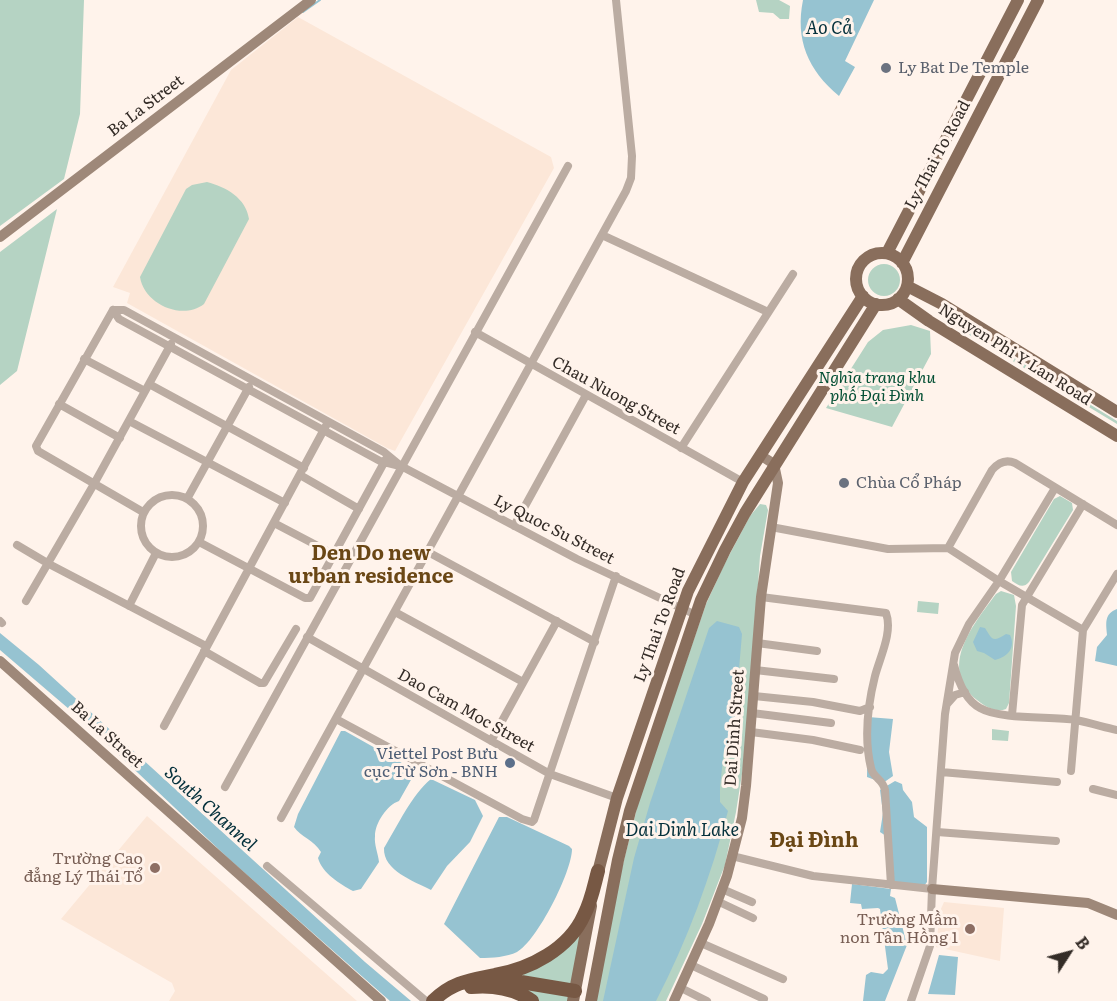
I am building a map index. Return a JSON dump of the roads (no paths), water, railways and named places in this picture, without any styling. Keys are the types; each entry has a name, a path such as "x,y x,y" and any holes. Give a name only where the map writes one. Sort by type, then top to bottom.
{"highway":[{"path":"433,1001 459,982 508,973 549,954 584,918 598,871"},
{"path":"488,976 574,996"},
{"path":"443,1001 464,989 482,986 514,990 532,1001"}],"main road":[{"name":"Ly Thai To Road","path":"887,254 1018,0"},
{"name":"Ly Thai To Road","path":"902,262 1038,0"},
{"path":"887,254 902,262 907,272 907,286 898,299 889,304 876,304 863,296 856,282 859,266 871,255 887,254"},
{"name":"Nguyen Phi Y Lan Road","path":"907,286 942,304 1117,412"},
{"name":"Ly Thai To Road","path":"574,996 598,871 617,798 681,608 743,482 863,296"},
{"name":"Nguyen Phi Y Lan Road","path":"898,299 929,321 1117,436"},
{"name":"Ly Thai To Road","path":"591,1001 618,860 630,811 696,615 725,550 774,464 876,304"}],"street":[{"name":"Ba La Street","path":"0,237 311,0"},
{"path":"281,818 626,191 631,177 632,156 616,0"},
{"path":"225,787 568,166"},
{"path":"602,235 768,312"},
{"path":"681,448 793,274"},
{"path":"113,310 124,310 328,422 386,459"},
{"path":"113,310 119,319 323,431 386,459"},
{"path":"113,310 36,446 38,451 144,512"},
{"name":"Chau Nuong Street","path":"476,333 743,482"},
{"path":"26,601 175,338"},
{"path":"84,359 227,426 302,471 359,509"},
{"path":"187,499 252,380"},
{"path":"514,526 586,395"},
{"path":"60,404 120,438"},
{"path":"129,421 285,503"},
{"path":"164,726 328,422"},
{"path":"760,455 774,464"},
{"path":"199,542 305,598 309,598 386,459"},
{"name":"Ly Quoc Su Street","path":"386,459 577,559 696,615"},
{"path":"948,548 992,470 998,464 1007,461 1015,463 1117,525"},
{"name":"Dai Dinh Street","path":"674,1001 701,943 722,889 744,803 761,597 778,483 774,464"},
{"path":"910,1001 930,946 941,772 953,660 969,624 1056,488"},
{"path":"166,495 187,499 197,508 201,516 203,525 199,542 186,554 178,557 169,558 156,553 146,544 142,536 140,527 144,512 150,503 166,495"},
{"path":"1012,715 1022,605 1083,504"},
{"path":"274,523 334,555"},
{"path":"771,527 888,549 948,548 1083,630"},
{"path":"17,545 205,648 260,683 264,683 296,629"},
{"path":"428,552 595,642"},
{"path":"129,606 156,553"},
{"path":"1071,771 1083,630 1117,574"},
{"path":"336,718 522,819 532,822 616,576"},
{"path":"761,597 886,613 888,618 886,636 875,675 868,742 872,773 882,782 885,790 891,885"},
{"path":"395,612 523,682"},
{"path":"491,741 557,621"},
{"name":"Dao Cam Moc Street","path":"307,638 550,774 617,798"},
{"path":"757,644 817,651"},
{"path":"953,660 959,682 965,692 979,707 992,713 1076,720 1117,730"},
{"name":"Ba La Street","path":"0,661 381,1001"},
{"path":"755,670 834,679"},
{"path":"947,705 955,695 965,692"},
{"path":"754,696 813,702 860,711 870,707"},
{"path":"752,713 831,723"},
{"path":"751,732 813,740 860,750"},
{"path":"941,772 1057,782"},
{"path":"1093,789 1117,795"},
{"path":"937,832 1056,841"},
{"path":"732,856 813,876 1088,903 1117,915"},
{"path":"267,866 426,1001"},
{"path":"722,889 752,902"},
{"path":"717,901 753,918"},
{"path":"701,943 783,979"},
{"path":"691,965 764,999"},
{"path":"681,988 707,1001"}],"water":[{"name":"Ao Cả","path":"803,0 874,0 845,61 855,67 839,96 819,76 806,53 801,28"},
{"path":"1117,609 1117,666 1095,661 1097,647 1107,635 1108,616"},
{"name":"Dai Dinh Lake","path":"717,621 739,627 742,634 733,740 727,744 724,751 720,786 720,802 728,811 721,835 688,932 656,1001 603,1001 634,858 650,803 709,628"},
{"path":"980,627 985,628 995,639 1006,634 1010,635 1012,644 1010,651 995,660 977,651 973,642"},
{"name":"South Channel","path":"0,633 39,665 365,962 411,1001 390,1001 229,859 83,721 0,650"},
{"path":"868,717 893,719 889,752 893,776 883,783 867,777"},
{"path":"341,731 345,731 416,771 399,801 386,810 379,820 375,839 379,862 361,889 353,891 327,873 318,858 321,852 294,827 298,814"},
{"path":"431,779 475,800 483,816 470,842 447,866 431,890 394,869 385,856 384,848 411,802"},
{"path":"895,781 902,784 903,790 912,802 914,817 927,827 927,882 924,886 891,881 886,836 880,832 883,813 880,790"},
{"path":"499,817 507,817 572,849 560,889 543,921 525,945 509,955 480,958 444,924"},
{"path":"852,884 891,889 890,896 895,898 907,945 885,1001 863,1001 866,975 871,972 883,974 888,969 880,909 862,909 861,904 850,903"},
{"path":"939,955 958,957 955,995 928,994"}],"waterway":[{"path":"303,12 320,0"}],"place":[{"name":"Ly Bat De Temple","path":"886,68"},
{"name":"Chùa Cổ Pháp","path":"844,483"},
{"name":"Viettel Post Bưu cục Từ Sơn - BNH","path":"510,763"},
{"name":"Trường Cao đẳng Lý Thái Tổ","path":"155,868"},
{"name":"Trường Mầm non Tân Hồng 1","path":"970,929"}],"district":[{"name":"Den Do new urban residence","path":"371,566"},
{"name":"Đại Đình","path":"814,841"}],"park label":[{"name":"Nghĩa trang khu phố Đại Đình","path":"877,387"}]}
